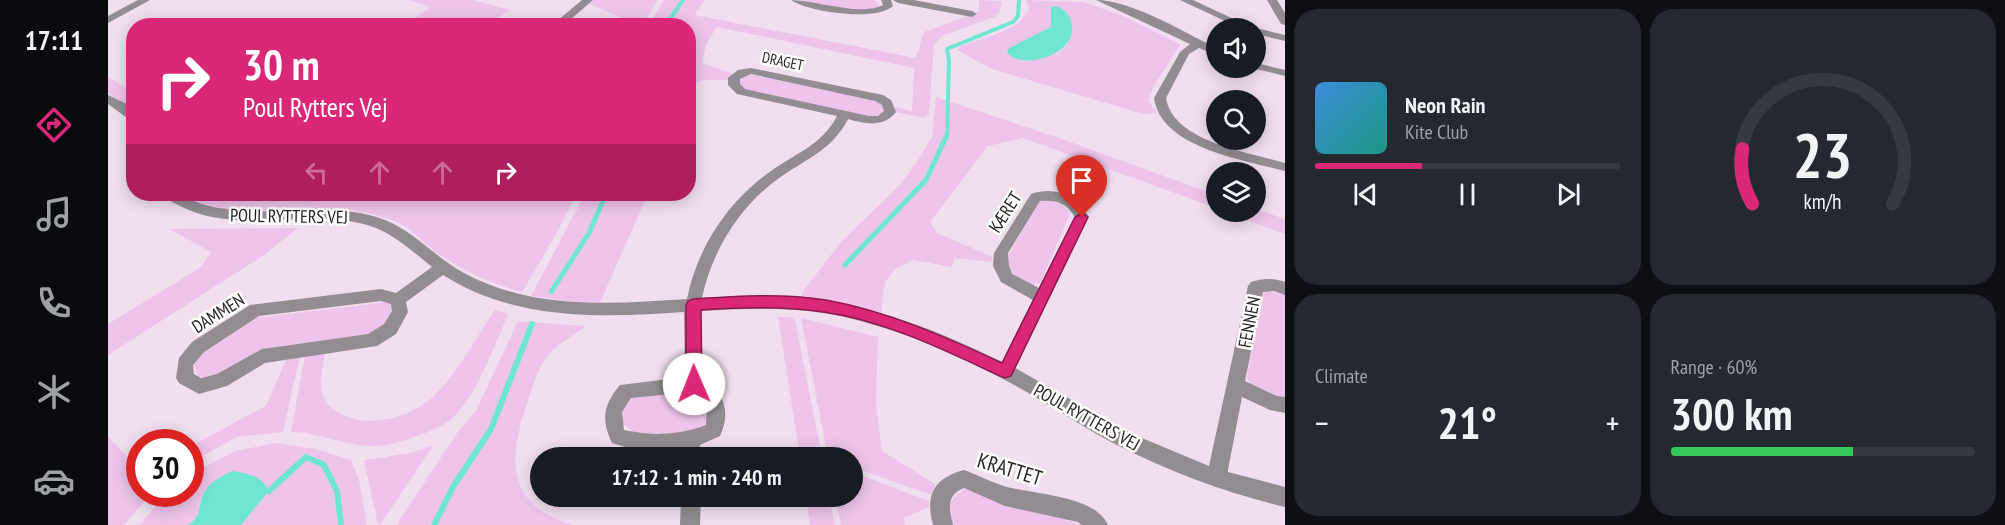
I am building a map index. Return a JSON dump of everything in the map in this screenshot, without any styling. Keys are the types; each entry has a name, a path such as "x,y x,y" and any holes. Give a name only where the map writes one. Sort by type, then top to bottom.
{"street":[{"path":"108,20 145,0"},
{"path":"566,18 588,0"},
{"path":"796,0 867,14 882,12 888,6 886,0"},
{"path":"898,0 972,14"},
{"path":"1101,0 1151,20 1206,48"},
{"path":"1185,0 1226,18"},
{"path":"1272,0 1285,22"},
{"path":"1266,33 1285,38"},
{"path":"1197,44 1185,52 1160,98 1166,117 1178,130 1200,141 1285,166"},
{"path":"1266,68 1285,73"},
{"name":"DRAGET","path":"751,71 879,98 890,108 888,116 878,120 844,114 741,92 734,85 734,78 742,72 751,71"},
{"path":"108,99 126,111"},
{"path":"108,113 123,108"},
{"path":"694,384 693,305 709,254 723,228 737,208 773,176 821,147 838,129 844,114"},
{"name":"KÆRET","path":"1005,372 1082,217 1074,203 1054,194 1036,196 1001,253 1001,266 1006,278 1041,297"},
{"name":"POUL RYTTERS VEJ","path":"180,201 186,205 232,216 325,214 357,217 384,225 406,236 443,267 478,286 522,301 571,309 621,310 781,301 836,308 915,332 1005,372 1124,440 1219,478 1285,497"},
{"path":"398,300 443,267"},
{"name":"FENNEN","path":"1219,478 1218,470 1256,286 1275,285 1285,289"},
{"name":"DAMMEN","path":"381,295 398,300 400,312 390,329 371,341 262,356 221,381 199,386 185,378 185,363 198,346 256,310 381,295"},
{"path":"676,447 618,437 611,423 615,404 626,391 694,384 711,393 719,411 714,430 693,447"},
{"path":"1237,386 1276,404 1285,405"},
{"name":"KRATTET","path":"943,525 939,513 939,500 946,486 964,478 1005,496 1083,513 1098,525"},
{"path":"690,525 691,507"}],"shaded area":[{"path":"408,0 473,0 510,10 497,18 415,18 431,7"},
{"path":"594,0 658,0 646,18 622,18 590,4"},
{"path":"664,0 705,0 695,15 916,58 924,32 979,12 979,0 1002,1 999,13 994,17 942,36 934,45 929,114 925,118 894,112 894,107 912,111 914,68 717,27 706,44 702,63 734,74 728,80 704,80 696,83 696,18 653,18"},
{"path":"801,0 875,0 879,8 862,12"},
{"path":"1026,0 1084,2 1123,16 1178,43 1180,45 1155,84 1148,100 1157,113 1143,114 992,69 957,50 961,46 989,37 1017,24 1029,10","holes":["1055,6 1065,11 1068,44 1058,53 1022,62 1038,35 1051,27"]},
{"path":"1055,6 1065,11 1071,21 1072,33 1067,43 1059,51 1035,60 1014,58 1007,52 1009,48 1051,27 1051,7"},
{"path":"748,74 873,100 884,106 884,113 875,118 741,88 739,81"},
{"path":"108,77 126,88 126,105 108,93"},
{"path":"936,97 1062,139 1206,191 1206,204 1023,138 988,146 931,221 937,233 993,257 992,262 954,258 952,267 913,260 896,268 885,282 881,314 801,299 803,291 842,241 900,185 932,137"},
{"path":"1042,200 1058,203 1070,214 1040,283 1032,285 1010,274 1005,262 1037,203"},
{"path":"192,201 573,201 558,231 522,292 468,272 439,254 403,225 379,216 341,209 245,213 222,211"},
{"path":"581,201 645,201 599,305 531,296"},
{"path":"1266,212 1285,219 1285,234 1252,222 1266,222"},
{"path":"298,228 264,255 108,355 108,324 201,267 211,252 169,229"},
{"path":"1266,291 1285,295 1285,397 1282,398 1251,384 1247,378 1260,298"},
{"path":"388,302 393,304 390,319 371,334 273,347 217,377 198,376 194,364 200,354 254,318"},
{"path":"495,310 507,313 508,316 490,357 468,399 460,410 443,425 406,440 379,446 352,444 312,434 291,432 305,355 325,353 322,391 329,406 336,411 360,420 373,421 400,416 424,404 443,387"},
{"path":"778,317 791,317 795,320 820,447 798,447"},
{"path":"801,318 878,337 876,403 882,451 935,484 932,495 863,471 863,447 826,447"},
{"path":"518,321 586,326 553,350 541,365 533,384 517,444 518,478 524,493 530,500 530,507 537,507 573,525 396,525 457,433 476,411"},
{"path":"300,356 283,432 237,437 204,455 204,439 266,406 287,357"},
{"path":"696,393 707,400 709,427 692,433 634,433 622,423 623,406 634,396"},
{"path":"108,436 126,455 126,507 140,507 124,525 108,525"},
{"path":"276,443 316,449 351,460 359,480 367,525 241,525 269,491 204,499 204,467 235,451"},
{"path":"434,444 378,525 364,460 412,453"},
{"path":"233,471 249,474 258,478 269,491 241,525 188,525 196,518 200,507 204,507 204,494 208,487"},
{"path":"863,476 929,501 929,507 904,518 905,525 841,525 838,507 863,507"},
{"path":"965,489 977,490 1082,525 954,525 949,514 950,504 955,496"},
{"path":"155,507 200,507 194,520 188,525 139,525"},
{"path":"807,507 831,507 835,525 810,525"}],"waterway":[{"path":"671,18 683,0"},
{"path":"947,137 949,61 947,49 1013,22 1018,16 1019,0"},
{"path":"845,265 926,180 947,135"},
{"path":"551,292 589,233 603,201"},
{"path":"434,525 453,487 491,429 532,324"},
{"path":"269,491 306,457 324,465 337,491 341,525"}],"route":[{"path":"694,384 693,305 761,301 826,306 894,324 937,340 1005,372 1082,217"}]}
